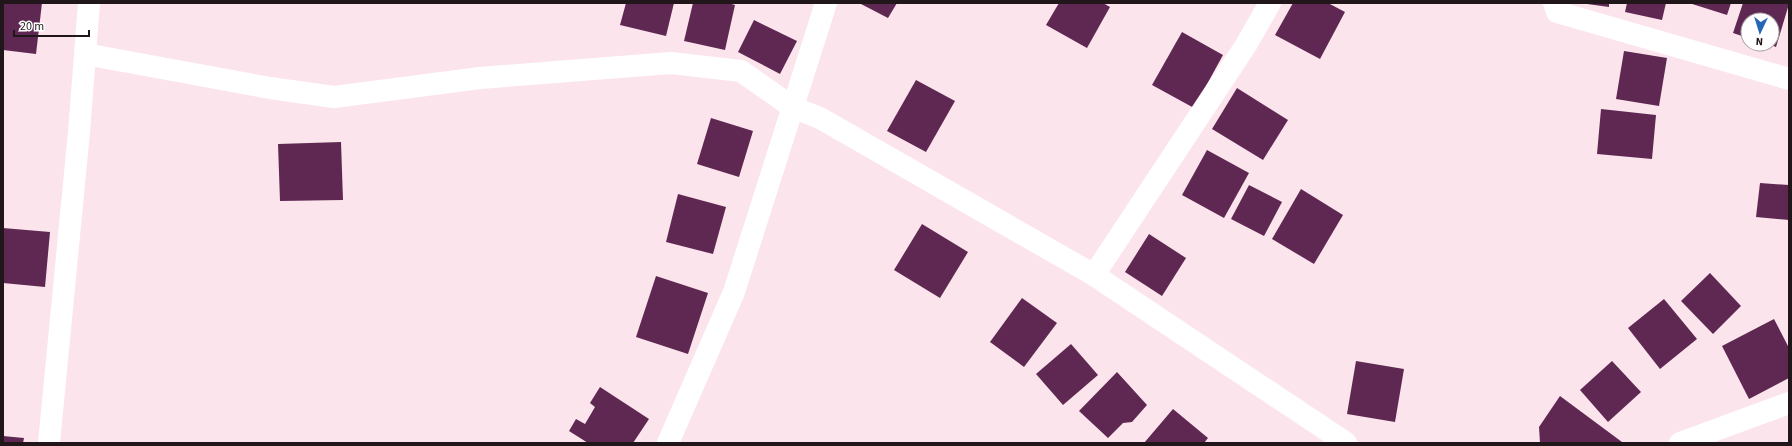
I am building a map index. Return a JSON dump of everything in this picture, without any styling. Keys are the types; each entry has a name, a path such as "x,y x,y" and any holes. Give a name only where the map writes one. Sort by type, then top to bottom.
{"street":[{"path":"49,443 62,322 89,3"},
{"path":"668,443 734,292 826,3"},
{"path":"1094,275 1246,45 1270,3"},
{"path":"1554,3 1557,12 1789,79"},
{"path":"85,54 270,88 334,97 480,78 671,63 741,71 792,107 820,118 1094,275 1346,443"},
{"path":"1680,443 1789,403"}],"building":[{"path":"3,3 42,3 36,54 3,50"},
{"path":"626,3 674,3 666,36 620,25"},
{"path":"693,3 728,3 735,5 725,50 684,41"},
{"path":"859,3 897,3 888,18"},
{"path":"1059,3 1103,3 1110,7 1087,48 1046,25"},
{"path":"1293,3 1328,3 1345,12 1320,59 1275,35"},
{"path":"1580,3 1609,3 1609,7"},
{"path":"1627,3 1666,3 1662,20 1625,12"},
{"path":"1689,3 1731,3 1727,15"},
{"path":"1743,3 1789,4 1780,34 1780,12 1740,12"},
{"path":"1740,12 1740,35 1733,33"},
{"path":"754,20 797,41 780,74 738,52"},
{"path":"1182,32 1223,55 1194,108 1152,85"},
{"path":"1624,51 1667,58 1659,106 1616,99"},
{"path":"916,80 955,101 926,152 887,131"},
{"path":"1237,88 1288,120 1263,160 1212,129"},
{"path":"1601,109 1656,115 1652,159 1597,154"},
{"path":"711,118 753,131 739,177 697,164"},
{"path":"341,142 343,200 280,201 278,144"},
{"path":"1207,150 1249,173 1224,218 1182,195"},
{"path":"1760,183 1789,185 1789,220 1756,217"},
{"path":"1249,185 1282,202 1264,236 1231,219"},
{"path":"1301,189 1343,215 1314,264 1272,239"},
{"path":"678,194 726,207 713,254 666,242"},
{"path":"922,224 968,252 940,298 894,270"},
{"path":"3,228 50,232 45,287 3,283"},
{"path":"1149,234 1186,258 1162,296 1125,272"},
{"path":"1710,273 1741,306 1713,334 1681,301"},
{"path":"656,276 708,293 688,354 636,337"},
{"path":"1022,298 1057,323 1024,367 990,342"},
{"path":"1664,299 1697,339 1660,369 1628,328"},
{"path":"1774,319 1789,348 1789,378 1749,399 1722,346"},
{"path":"1071,344 1098,375 1063,405 1036,374"},
{"path":"1356,361 1404,369 1395,422 1347,414"},
{"path":"1612,361 1641,392 1608,422 1580,390"},
{"path":"1117,372 1147,405 1132,422 1123,423 1108,438 1079,411"},
{"path":"600,387 649,419 633,443 588,443 569,431 576,419 585,424 595,407 590,403"},
{"path":"1560,396 1622,442 1540,443 1539,427"},
{"path":"1173,409 1208,438 1204,443 1144,443"},
{"path":"3,436 24,438 23,443 3,443"}]}
